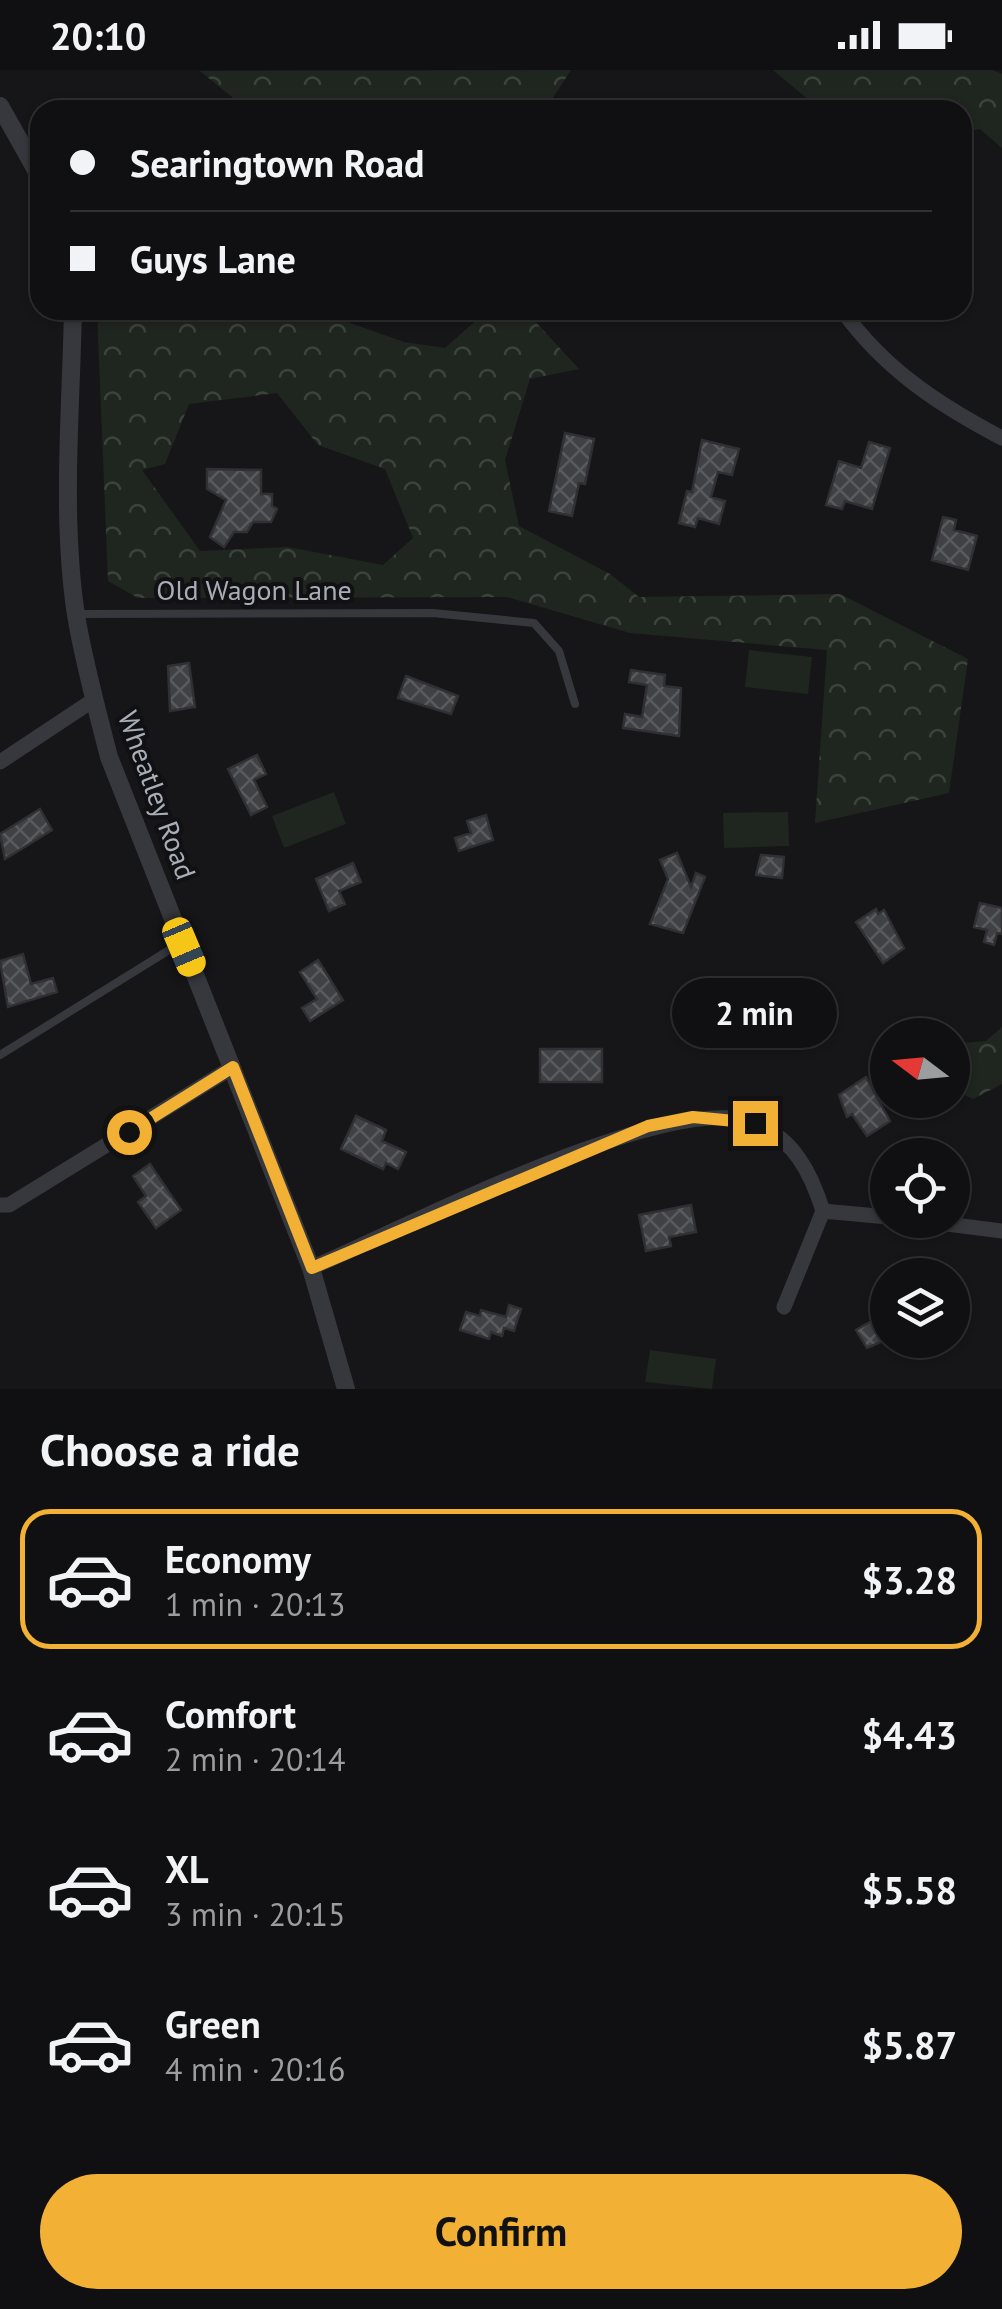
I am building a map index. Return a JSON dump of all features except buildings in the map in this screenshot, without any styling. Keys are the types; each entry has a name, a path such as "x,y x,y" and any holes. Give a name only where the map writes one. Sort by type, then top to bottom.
{"street":[{"path":"0,106 30,159"},
{"name":"Wheatley Road","path":"73,320 71,514 76,614 94,698 110,757 312,1268 346,1389"},
{"path":"851,320 892,368 929,397 1002,438"},
{"path":"0,762 94,698"},
{"path":"0,1205 9,1205 233,1067"},
{"path":"312,1268 606,1140 693,1117 744,1120 775,1134 807,1169 822,1211 784,1307"},
{"path":"822,1211 870,1215"},
{"path":"970,1227 1002,1231"}],"lane":[{"name":"Old Wagon Lane","path":"76,614 433,613 534,623 559,651 575,704"},
{"path":"0,1055 182,942"}],"green space":[{"path":"571,70 552,100 236,100 200,71"},
{"path":"773,70 993,70 1002,74 1002,148 980,129 972,130 972,100 809,100"},
{"path":"97,320 349,320 404,342 445,348 477,320 534,320 579,369 530,379 505,460 519,526 610,574 639,597 840,594 968,659 949,793 815,823 827,650 630,633 507,597 138,598 108,581","holes":["277,393 318,445 385,469 413,538 383,565 288,547 200,551 142,470 165,464 189,404"]},
{"path":"749,650 812,657 808,694 745,687"},
{"path":"334,792 346,824 284,848 272,816"},
{"path":"788,812 789,846 724,848 723,813"},
{"path":"1002,1027 1002,1084 973,1099 970,1042 986,1041"},
{"path":"650,1350 716,1359 712,1389 645,1382"}],"route":[{"path":"129,1132 233,1067 312,1268 606,1140 648,1126 693,1117 724,1116 755,1123"}]}
